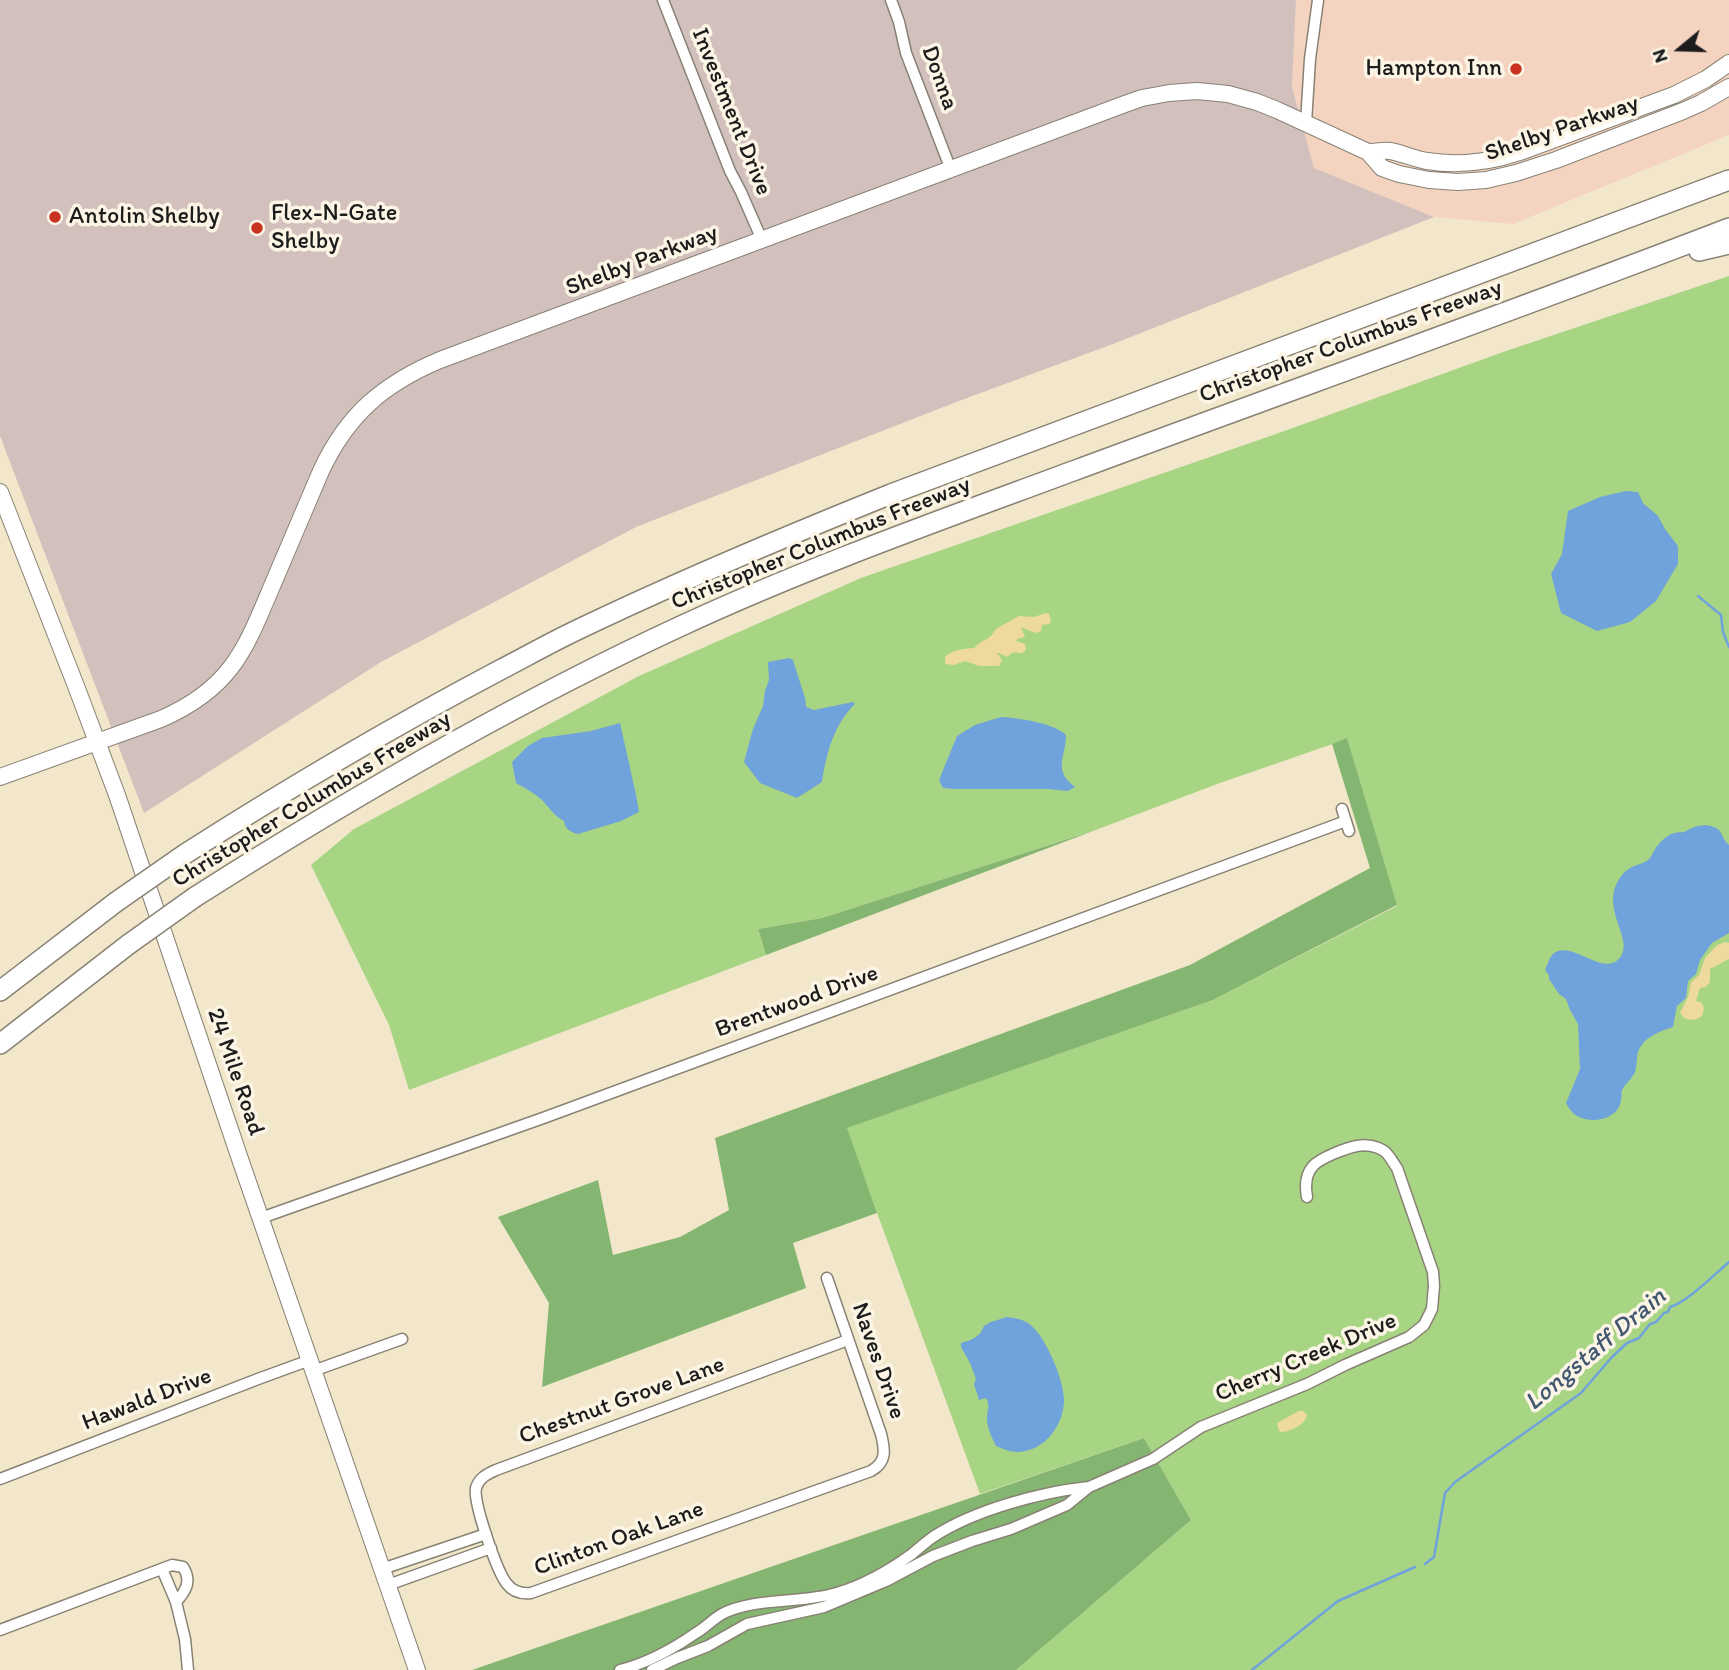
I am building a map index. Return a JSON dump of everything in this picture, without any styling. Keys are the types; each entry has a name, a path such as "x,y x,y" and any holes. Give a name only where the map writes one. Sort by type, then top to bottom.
{"highway":[{"path":"1635,215 1729,172"},
{"name":"Christopher Columbus Freeway","path":"0,990 184,854 356,749 573,632 697,574 891,494 1729,180"},
{"name":"Christopher Columbus Freeway","path":"0,1044 195,897 293,835 452,742 683,625 858,552 1729,228"},
{"path":"1613,273 1729,244"}],"street":[{"name":"Investment Drive","path":"663,0 730,171 762,240"},
{"name":"Donna","path":"891,0 906,53 951,170"},
{"path":"1306,124 1310,59 1318,0"},
{"name":"Shelby Parkway","path":"1368,152 1388,151 1428,161 1452,163 1495,159 1674,95 1706,79 1729,63"},
{"name":"Shelby Parkway","path":"0,777 161,719 187,707 213,688 242,653 329,455 350,422 380,394 408,375 440,360 1142,98 1197,91 1228,94 1257,102 1368,152 1381,168 1429,180 1458,182 1486,180 1556,160 1701,103 1729,87"},
{"path":"1486,180 1485,169 1495,159"},
{"name":"24 Mile Road","path":"0,492 72,673 130,833 418,1670"},
{"name":"Brentwood Drive","path":"261,1218 1348,826 1342,809"},
{"name":"Cherry Creek Drive","path":"620,1670 654,1666 708,1646 747,1624 824,1607 933,1556 1011,1529 1067,1504 1090,1487 1153,1459 1201,1427 1307,1384 1409,1337 1424,1325 1434,1300 1433,1272 1397,1168 1384,1150 1358,1145 1319,1160 1308,1173 1305,1187 1307,1197"},
{"name":"Naves Drive","path":"827,1278 881,1434 884,1445 883,1459"},
{"name":"Hawald Drive","path":"0,1479 258,1379 402,1339"},
{"name":"Chestnut Grove Lane","path":"491,1548 477,1507 476,1491 480,1480 489,1473 848,1340"},
{"name":"Clinton Oak Lane","path":"491,1548 508,1586 521,1593 531,1593 872,1471 883,1459"},
{"name":"Cherry Creek Drive","path":"654,1666 721,1615 744,1605 813,1599 879,1580 933,1537 989,1510 1062,1490 1090,1487"},
{"path":"1035,1497 1043,1515"},
{"path":"385,1577 486,1534"},
{"path":"385,1577 491,1548"},
{"path":"0,1630 162,1569 183,1566 188,1575 186,1590 176,1602"},
{"path":"162,1569 176,1602 185,1639 188,1670"}],"shaded area":[{"path":"0,0 1296,0 1292,87 1314,168 1434,217 1113,344 636,527 381,662 144,813 0,436"},
{"path":"1296,0 1729,0 1729,135 1513,224 1434,217 1314,168 1292,87"}],"green space":[{"path":"1729,276 1729,1670 1016,1670 1191,1520 1144,1438 980,1494 846,1128 1213,1000 1397,906 1347,739 1093,831 822,918 758,929 766,955 409,1090 389,1025 311,865 354,829 639,676 861,578 1506,351"},
{"path":"1347,738 1397,905 1213,1000 847,1128 877,1213 793,1243 806,1288 542,1387 549,1303 498,1217 598,1180 613,1255 680,1237 729,1210 715,1138 1190,965 1370,868 1332,744"},
{"path":"1093,831 766,955 758,929 822,918"},
{"path":"1144,1438 1191,1520 1016,1670 472,1670"}],"sand":[{"path":"1049,614 1051,622 1042,625 1041,631 1035,633 1021,627 1025,637 1016,641 1025,644 1024,651 1012,653 1007,657 997,653 1002,660 999,666 979,666 965,661 954,665 945,664 945,657 951,652 974,648 990,637 996,629 1015,618"},
{"path":"1729,943 1729,959 1710,969 1710,982 1706,987 1700,988 1696,1001 1701,1002 1704,1008 1702,1016 1695,1020 1685,1019 1680,1013 1688,997 1691,982 1699,975 1705,958 1717,945"},
{"path":"1299,1411 1307,1415 1304,1422 1289,1430 1279,1431 1277,1423"}],"water":[{"path":"1626,491 1638,492 1643,503 1658,516 1678,546 1678,564 1656,601 1630,622 1597,631 1561,613 1551,574 1562,554 1568,511 1600,497"},
{"path":"789,658 793,660 806,707 814,710 853,702 855,704 832,740 822,782 797,798 760,783 744,762 763,706 769,680 768,662"},
{"path":"1001,717 1045,724 1066,735 1062,769 1068,781 1075,787 1068,791 943,788 939,780 957,736 975,725"},
{"path":"620,723 639,812 621,821 578,834 568,830 564,821 539,797 516,783 512,762 528,746 542,738 591,731"},
{"path":"1705,825 1719,830 1729,845 1729,933 1712,943 1700,960 1696,974 1688,981 1686,998 1677,1006 1673,1027 1651,1036 1641,1046 1635,1072 1622,1090 1617,1110 1602,1119 1580,1117 1571,1111 1566,1103 1580,1069 1578,1024 1566,999 1549,979 1545,970 1548,962 1552,955 1559,951 1568,951 1606,964 1621,956 1624,949 1623,940 1613,898 1615,887 1622,875 1629,868 1649,859 1668,836"},
{"path":"1007,1317 1028,1323 1041,1337 1057,1370 1063,1391 1063,1409 1056,1427 1044,1442 1027,1451 1017,1452 996,1446 987,1424 986,1398 979,1400 974,1384 976,1379 961,1347 961,1343 975,1338 984,1326"}],"waterway":[{"path":"1698,596 1721,615 1723,632 1729,647"},
{"name":"Longstaff Drain","path":"1425,1564 1434,1557 1445,1493 1455,1482 1581,1393 1627,1343 1639,1338 1650,1324 1668,1312 1670,1307 1692,1294 1729,1262"},
{"name":"Longstaff Drain","path":"1252,1670 1338,1601 1415,1567"}],"place":[{"name":"Hampton Inn","path":"1516,69"},
{"name":"Antolin Shelby","path":"55,217"},
{"name":"Flex-N-Gate Shelby","path":"257,228"}]}
